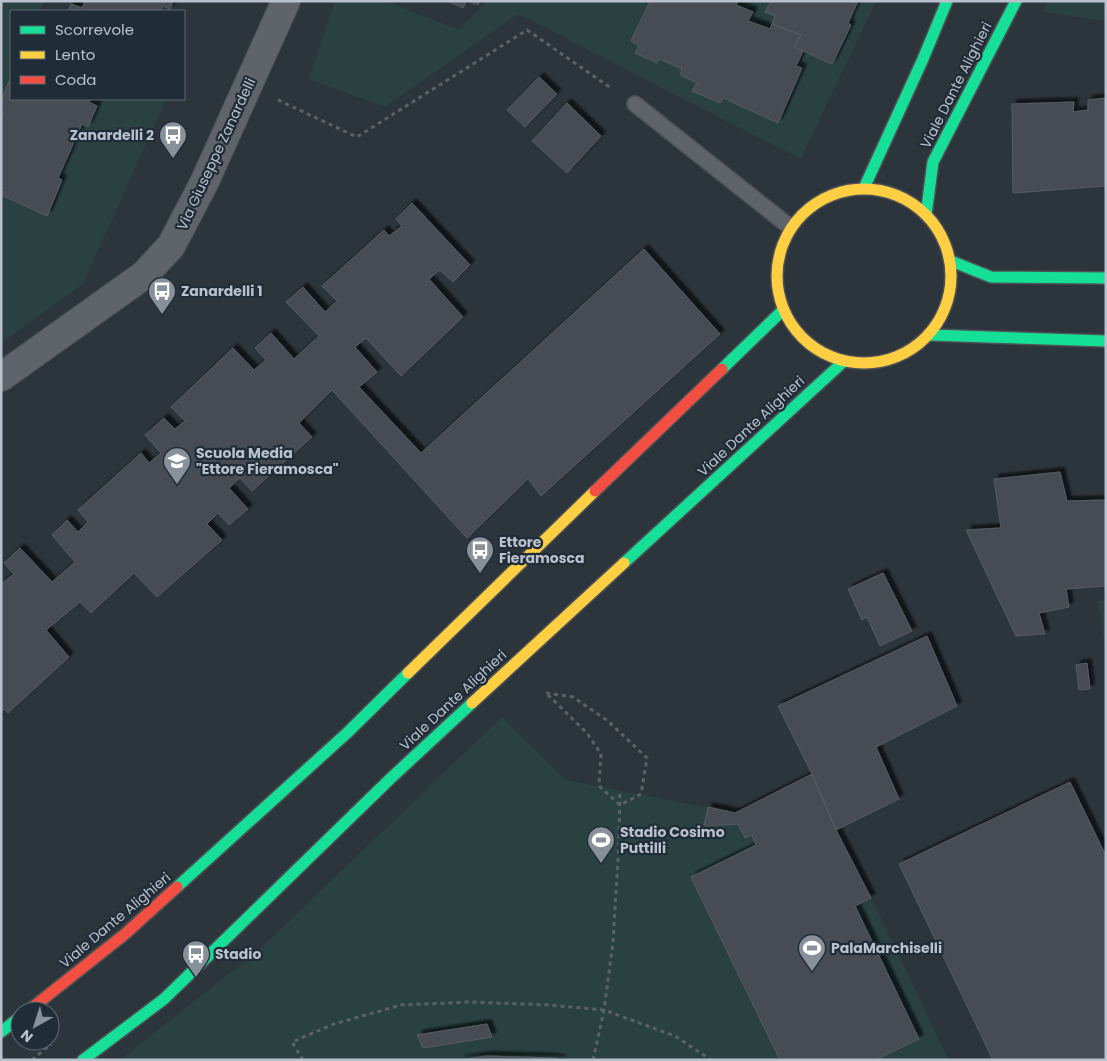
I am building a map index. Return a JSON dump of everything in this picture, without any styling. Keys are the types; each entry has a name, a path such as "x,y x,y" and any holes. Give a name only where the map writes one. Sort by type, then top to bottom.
{"street":[{"name":"Via Giuseppe Zanardelli","path":"1,377 144,275 171,246 204,183 286,1"},
{"path":"864,188 923,59 947,1"},
{"name":"Viale Dante Alighieri","path":"926,215 933,162 1016,1"},
{"path":"864,188 895,194 912,203 926,215 942,236 950,261 952,279 950,296 942,317 930,335 912,350 890,360 866,364 843,362 817,351 797,333 783,310 776,282 779,253 790,227 810,207 835,193 864,188"},
{"path":"950,261 991,277 1106,278"},
{"name":"Viale Dante Alighieri","path":"41,1001 125,934 347,733 553,531 783,310"},
{"path":"930,335 1106,341"},
{"name":"Viale Dante Alighieri","path":"83,1060 164,999 390,778 843,362"}],"lane":[{"path":"634,104 790,227"}],"path":[{"path":"248,86 357,137 527,30 634,104"},
{"path":"546,693 573,697 608,721 647,758 642,794 620,805 599,786 601,754 587,733 546,693"},
{"path":"593,1060 604,1010 613,942 620,790"},
{"path":"303,1060 292,1042 334,1024 401,1005 471,1002 549,1005 604,1010 674,1036 711,1060"}],"green space":[{"path":"1,1 44,1 40,10 10,10 10,80 1,100"},
{"path":"335,1 385,1 459,30 482,7 485,1 650,1 631,41 639,46 635,53 657,63 659,59 682,69 680,75 697,83 692,91 720,103 723,98 778,123 802,69 796,66 803,51 832,64 851,25 848,23 858,1 876,1 801,159 518,14 385,107 309,79"},
{"path":"738,1 771,1 766,12 775,16 770,29 748,21 753,12 736,5"},
{"path":"1048,1 1106,1 1106,21 1043,12"},
{"path":"90,100 166,100 83,284 1,343 1,195 47,216 62,180 58,178 82,124 88,126 97,107 89,102"},
{"path":"1098,601 1106,601 1106,653"},
{"name":"Stadio Cosimo Puttilli","path":"502,717 566,780 735,813 812,774 836,830 949,1060 120,1060 260,949"}],"building":[{"path":"85,1 173,1 170,9 163,6 161,10 68,10 71,4 82,8"},
{"path":"448,1 467,1 463,8"},
{"path":"467,1 480,1 478,5"},
{"path":"650,1 738,1 736,5 753,12 748,21 770,29 772,24 801,35 794,47 803,51 796,66 802,68 778,123 723,98 720,103 692,91 697,83 680,75 682,69 659,59 657,63 635,53 639,46 631,41"},
{"path":"771,1 858,1 848,23 851,25 832,64 794,47 801,35 772,24 775,16 765,12"},
{"path":"539,77 557,94 525,127 507,110"},
{"path":"10,79 10,100 90,100 89,102 97,106 88,127 82,124 58,178 62,180 47,216 1,195 5,189 1,187 1,119 4,113 1,112 1,100"},
{"path":"1106,98 1106,186 1013,193 1012,104 1074,102 1073,112 1088,110 1088,100"},
{"path":"567,103 601,136 567,173 532,141"},
{"name":"Scuola Media \"Ettore Fieramosca\"","path":"412,203 470,265 453,282 440,270 429,279 463,317 401,376 366,338 355,347 377,372 359,387 421,453 644,249 720,334 541,496 528,479 467,538 332,390 299,423 312,437 252,491 240,478 229,488 248,509 229,525 218,513 207,524 222,540 157,597 134,573 91,613 80,602 46,630 69,657 8,713 4,709 1,712 1,584 14,574 4,563 20,548 52,582 75,562 52,535 67,520 78,532 88,522 78,510 141,453 149,463 161,453 145,435 164,418 175,429 185,421 171,407 233,348 254,370 266,360 255,348 271,333 294,359 319,336 286,302 303,287 325,312 337,301 322,286 384,230 389,236 402,226 396,219"},
{"path":"1060,472 1067,501 1106,500 1106,586 1066,589 1069,607 1039,613 1045,634 1016,636 966,530 1001,528 994,479"},
{"path":"883,573 912,631 880,646 867,617 862,620 848,589"},
{"path":"927,636 957,706 876,747 899,799 836,830 812,774 778,706"},
{"path":"1087,663 1090,689 1079,690 1076,665"},
{"name":"PalaMarchiselli","path":"812,774 836,830 871,898 855,906 919,1039 875,1060 780,1060 691,877 756,845 752,835 745,838 738,824 704,826 708,807 735,813"},
{"path":"1070,782 1106,856 1106,1060 993,1060 899,864"},
{"path":"487,1024 492,1037 423,1048 417,1035"},
{"path":"486,1056 553,1058 562,1060 460,1060"}],"traffic: fast":[{"path":"864,188 923,59 947,1"},
{"path":"926,215 933,162 1016,1"},
{"path":"951,261 991,277 1106,278"},
{"path":"722,369 783,310"},
{"path":"930,335 1106,341"},
{"path":"624,563 843,362"},
{"path":"177,887 347,733 408,673"},
{"path":"83,1060 164,999 391,778 472,703"},
{"path":"1,1032 10,1025"}],"traffic: slow":[{"path":"873,189 897,195 913,203 926,214 937,227 945,243 950,259 951,276 950,293 945,309 937,325 926,338 913,349 889,360 873,363 855,363 839,360 815,349 791,325 778,293 777,267 780,251 791,227 815,203 847,190 873,189"},
{"path":"408,673 595,491"},
{"path":"472,703 624,563"}],"traffic: jam":[{"path":"595,491 722,369"},
{"path":"41,1001 125,934 177,887"}],"place":[{"name":"Zanardelli 2","path":"173,159"},
{"name":"Zanardelli 1","path":"162,315"},
{"name":"Scuola Media \"Ettore Fieramosca\"","path":"177,485"},
{"name":"Ettore Fieramosca","path":"480,574"},
{"name":"Stadio Cosimo Puttilli","path":"601,864"},
{"name":"PalaMarchiselli","path":"812,972"},
{"name":"Stadio","path":"196,978"}]}
